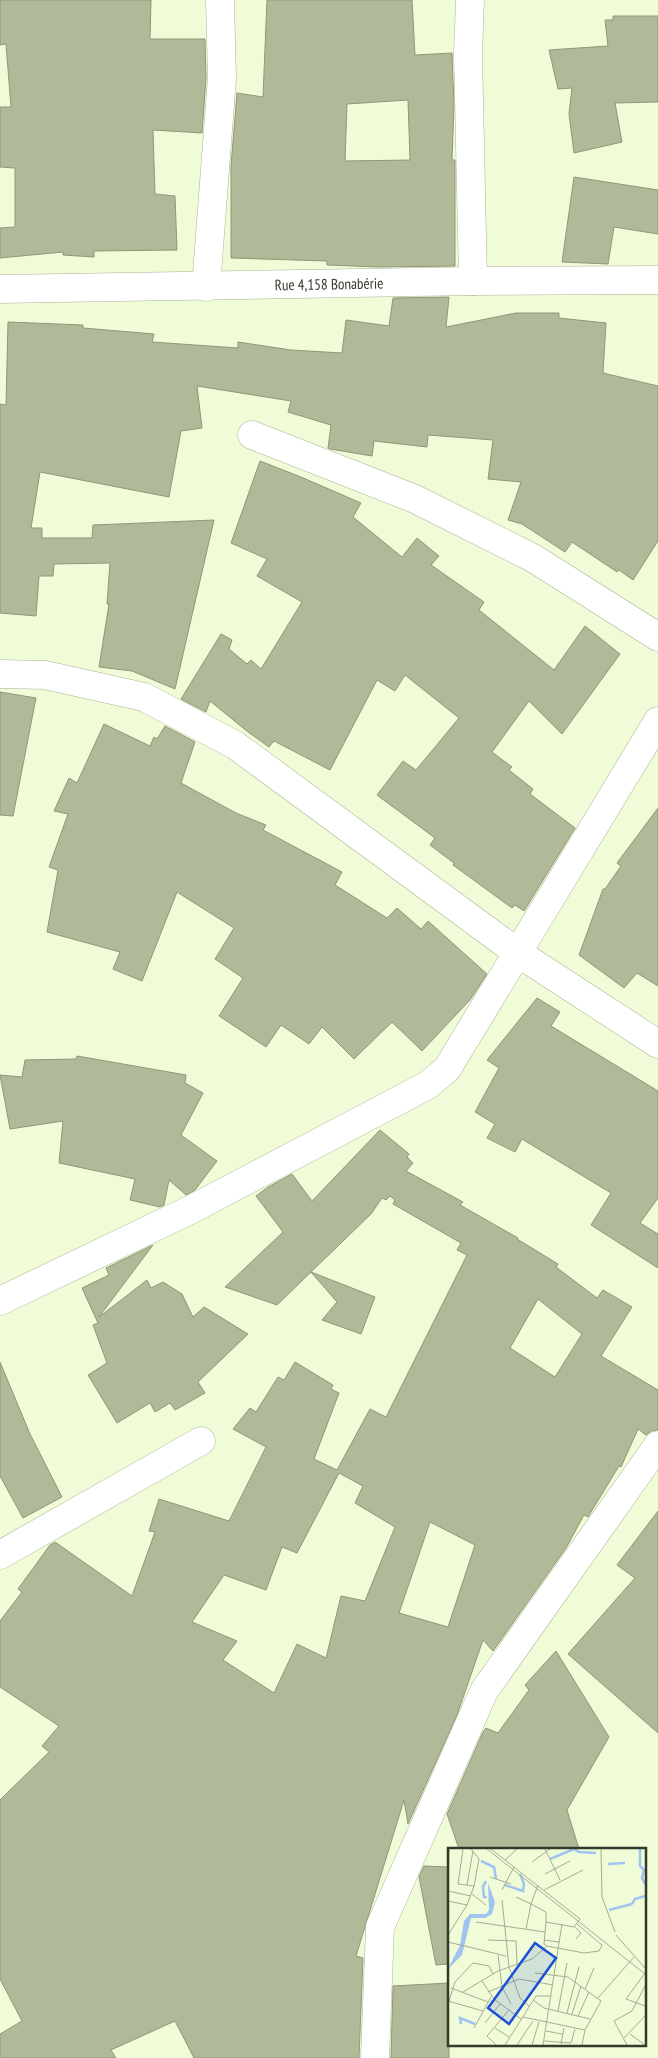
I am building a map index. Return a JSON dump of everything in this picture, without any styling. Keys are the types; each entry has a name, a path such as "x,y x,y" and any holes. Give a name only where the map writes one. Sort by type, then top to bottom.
{"street":[{"path":"206,287 222,78 220,0"},
{"path":"470,0 468,53 472,281"},
{"name":"Rue 4,158 Bonabérie","path":"0,289 472,281 658,280"},
{"path":"252,435 415,498 533,558 658,637"},
{"path":"0,674 45,676 144,696 235,745 518,953 658,1044"},
{"path":"0,1301 190,1210 428,1085 447,1069 658,721"},
{"path":"0,1555 201,1441"},
{"path":"375,2058 380,1926 484,1691 658,1445"}],"building":[{"path":"0,0 151,0 150,39 205,39 206,78 202,133 153,130 155,194 175,196 177,250 94,251 94,257 63,255 63,252 0,258 0,228 15,227 15,168 0,167 0,107 11,107 6,44 0,45"},
{"path":"267,0 412,0 415,55 452,53 454,106 452,160 455,160 455,266 378,267 327,265 327,261 231,258 231,166 237,93 263,97","holes":["408,100 410,160 345,161 347,104"]},
{"path":"613,16 658,16 658,102 615,103 622,142 574,153 569,114 572,88 558,89 549,50 608,46 605,20 613,20"},
{"path":"574,177 658,190 658,234 614,227 608,264 562,262"},
{"path":"449,297 446,327 516,313 559,313 559,318 606,323 603,373 658,386 658,541 633,580 619,570 617,572 572,542 565,552 522,524 508,520 521,482 488,479 493,440 428,435 427,447 374,441 372,456 330,449 328,448 331,425 288,412 291,401 197,386 202,428 181,431 169,497 40,472 31,528 42,528 42,538 92,538 93,525 214,520 175,689 132,671 99,667 109,604 107,604 110,563 54,564 53,576 39,576 36,616 0,613 0,404 6,405 8,322 83,325 83,328 154,334 152,342 238,348 238,342 291,350 342,353 346,320 389,326 393,298"},
{"path":"260,461 361,503 353,517 402,557 417,538 439,556 431,565 484,602 479,610 554,670 585,626 620,654 562,734 529,701 492,752 512,767 509,770 533,789 530,794 575,828 524,911 515,905 512,908 453,865 454,863 430,845 435,838 377,795 403,761 416,770 459,718 405,675 395,691 377,680 330,770 274,741 269,747 210,701 206,712 181,699 221,634 232,640 229,649 247,664 251,660 261,669 302,602 257,576 267,559 231,543"},
{"path":"0,692 36,698 13,816 0,815"},
{"path":"104,724 150,746 154,737 157,739 165,726 195,742 181,783 236,813 266,825 263,830 342,872 335,885 387,918 397,908 421,929 428,921 487,974 470,1000 422,1051 392,1022 354,1059 322,1027 309,1044 281,1025 266,1047 219,1016 243,978 215,959 234,928 177,892 142,981 113,969 120,952 47,932 58,870 49,867 68,814 54,811 69,778 77,783"},
{"path":"658,808 658,986 637,973 624,988 579,955 603,889 605,889 621,866 617,863"},
{"path":"537,998 560,1012 551,1026 658,1091 658,1198 640,1223 658,1234 658,1268 591,1225 611,1193 522,1139 515,1152 487,1138 495,1124 475,1112 499,1068 487,1060"},
{"path":"77,1056 186,1075 185,1083 203,1093 181,1135 217,1161 195,1190 186,1195 169,1180 164,1205 160,1207 130,1200 135,1179 59,1163 63,1121 10,1129 0,1075 22,1077 25,1060 76,1059"},
{"path":"380,1130 409,1154 407,1157 413,1163 406,1171 463,1202 460,1205 518,1238 558,1264 556,1267 597,1298 603,1290 632,1307 601,1356 658,1390 658,1430 651,1431 646,1435 638,1429 621,1467 619,1466 588,1517 584,1515 566,1548 493,1651 483,1640 457,1715 408,1824 404,1800 356,1956 363,1958 359,2058 194,2058 175,2021 111,2050 116,2058 0,2058 0,2034 22,2021 0,1979 0,1800 49,1752 42,1746 59,1726 0,1687 0,1621 22,1592 18,1589 50,1545 55,1542 132,1596 155,1532 149,1531 159,1499 229,1521 266,1447 233,1429 250,1408 256,1412 278,1377 284,1380 295,1362 333,1385 331,1389 339,1393 314,1459 337,1470 370,1409 386,1417 467,1255 457,1250 461,1243 393,1204 395,1200 390,1196 386,1200 382,1198 371,1214 277,1305 225,1287 283,1232 256,1196 292,1174 312,1201","holes":["538,1299 582,1334 555,1377 510,1348","339,1473 363,1486 355,1503 395,1527 365,1601 341,1596 326,1658 297,1644 274,1693 223,1660 237,1641 192,1622 224,1575 266,1590 282,1547 297,1553","430,1522 475,1545 448,1627 399,1613"]},
{"path":"153,1245 99,1317 147,1280 151,1288 163,1282 182,1294 193,1317 204,1307 248,1334 198,1382 205,1393 175,1410 170,1403 155,1412 150,1403 117,1423 88,1375 107,1363 93,1325 98,1323 82,1288 109,1275 106,1268"},
{"path":"311,1272 375,1297 361,1334 322,1320 337,1302"},
{"path":"0,1362 30,1434 62,1497 23,1518 0,1476"},
{"path":"658,1511 658,1733 568,1654 635,1578 617,1565"},
{"path":"556,1651 609,1737 567,1810 579,1848 459,1848 447,1814 483,1732 486,1728 498,1733 529,1690 525,1685"},
{"path":"424,1866 448,1867 448,1964 436,1965 419,1877"},
{"path":"448,1983 449,2058 391,2058 393,1986"}]}
